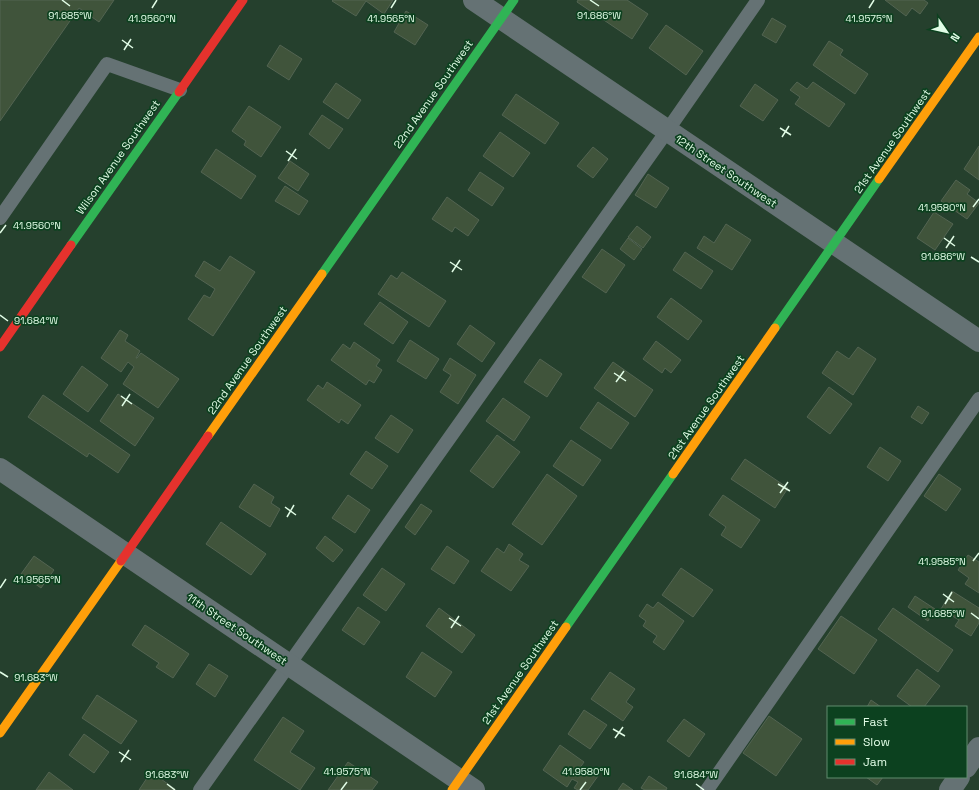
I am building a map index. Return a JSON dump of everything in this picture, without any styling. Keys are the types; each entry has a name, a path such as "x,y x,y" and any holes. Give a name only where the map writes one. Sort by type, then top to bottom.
{"street":[{"name":"Wilson Avenue Southwest","path":"0,347 243,0"},
{"name":"12th Street Southwest","path":"474,0 979,341"},
{"name":"22nd Avenue Southwest","path":"0,733 514,0"},
{"name":"21st Avenue Southwest","path":"462,787 834,244 979,37"},
{"name":"11th Street Southwest","path":"0,469 289,665 462,787"},
{"path":"967,766 979,748"},
{"path":"950,790 958,778"}],"lane":[{"path":"200,790 667,131 758,0"},
{"path":"0,218 107,64 180,90"},
{"path":"707,790 979,399"}],"building":[{"path":"0,0 114,0 99,22 79,8 0,121"},
{"path":"393,0 384,14 366,1 356,16 332,1"},
{"path":"578,0 627,0 648,14 632,39 577,2"},
{"path":"885,0 924,0 928,3 920,14 912,8 906,16"},
{"path":"406,11 428,25 415,45 394,32"},
{"path":"772,18 786,26 776,43 762,35"},
{"path":"666,25 703,51 686,75 649,48"},
{"path":"829,41 843,50 840,55 868,74 855,94 813,65"},
{"path":"280,45 302,59 289,80 267,66"},
{"path":"797,82 807,89 813,82 845,104 829,127 795,104 800,97 790,90"},
{"path":"336,83 361,100 348,119 323,102"},
{"path":"755,84 778,100 763,121 740,106"},
{"path":"516,94 559,123 545,144 502,115"},
{"path":"249,106 281,127 261,157 244,145 246,141 232,131"},
{"path":"322,115 343,129 329,149 309,134"},
{"path":"500,132 530,153 513,177 483,156"},
{"path":"979,146 979,180 964,169"},
{"path":"593,147 608,159 593,178 577,166"},
{"path":"216,149 256,176 241,199 201,172"},
{"path":"290,161 309,174 298,191 278,178"},
{"path":"480,172 504,188 492,206 468,190"},
{"path":"648,174 669,188 656,208 635,195"},
{"path":"956,180 970,190 967,194 979,203 967,219 941,201"},
{"path":"285,186 308,201 299,215 275,201"},
{"path":"447,197 479,220 468,236 455,227 452,232 432,219"},
{"path":"934,212 953,224 935,250 917,238"},
{"path":"726,224 751,240 732,270 697,248 704,236 714,243"},
{"path":"637,226 651,237 643,248 628,237"},
{"path":"628,238 642,249 634,260 620,249"},
{"path":"602,249 625,265 606,293 582,277"},
{"path":"685,252 713,271 701,289 673,270"},
{"path":"230,256 255,272 213,336 188,319 204,295 210,298 215,289 195,276 204,261 220,271"},
{"path":"402,272 446,301 429,327 378,294 391,275 397,279"},
{"path":"671,298 702,321 688,340 657,317"},
{"path":"380,302 408,322 393,344 364,324"},
{"path":"470,325 495,343 482,362 457,344"},
{"path":"120,330 128,335 125,341 140,351 136,358 141,353 179,379 158,408 123,384 134,367 128,362 121,372 101,358"},
{"path":"410,340 439,359 426,379 397,361"},
{"path":"656,341 681,360 671,373 665,368 662,373 643,359"},
{"path":"354,342 380,360 376,366 382,370 374,383 369,380 366,385 331,360 343,344 350,349"},
{"path":"858,347 876,359 853,395 822,373 837,351 849,359"},
{"path":"450,358 476,375 458,404 440,392 451,375 443,370"},
{"path":"540,359 562,374 547,397 524,382"},
{"path":"613,362 653,390 635,417 594,388"},
{"path":"82,366 108,385 88,412 63,394"},
{"path":"327,382 361,405 348,424 341,419 339,423 307,400 318,385 323,389"},
{"path":"829,387 852,404 830,434 807,417"},
{"path":"118,394 154,418 135,446 100,421"},
{"path":"43,395 130,455 118,473 89,453 87,457 28,417"},
{"path":"503,398 530,417 514,441 486,421"},
{"path":"598,402 629,423 611,449 580,428"},
{"path":"918,406 929,413 922,424 911,417"},
{"path":"391,415 413,430 398,453 375,438"},
{"path":"497,435 520,452 493,488 470,471"},
{"path":"571,440 601,460 583,486 553,466"},
{"path":"880,447 901,461 888,481 867,467"},
{"path":"366,451 388,466 372,489 350,474"},
{"path":"745,459 788,488 775,508 731,479"},
{"path":"547,474 577,496 542,545 512,524"},
{"path":"939,474 961,489 946,511 924,496"},
{"path":"254,484 274,497 271,503 280,509 270,527 239,507"},
{"path":"348,495 370,510 355,533 332,518"},
{"path":"723,495 760,520 741,548 721,535 726,527 709,515"},
{"path":"421,504 432,511 415,535 405,527"},
{"path":"221,522 266,554 251,575 206,544"},
{"path":"325,536 343,550 333,562 316,548"},
{"path":"509,544 523,554 519,560 529,566 511,591 481,571 497,548 504,553"},
{"path":"447,546 469,561 454,584 431,569"},
{"path":"968,555 979,562 979,593 965,584 969,578 958,570"},
{"path":"34,556 54,570 41,588 21,574"},
{"path":"382,568 405,584 386,611 363,595"},
{"path":"681,568 713,590 693,617 662,595"},
{"path":"952,591 979,608 979,623 971,636 955,626 959,620 941,609"},
{"path":"915,596 935,609 928,621 908,607"},
{"path":"658,602 684,621 664,650 653,642 657,636 643,626 646,621 639,616 647,604 653,608"},
{"path":"358,607 380,622 364,645 342,630"},
{"path":"439,608 475,635 462,653 426,626"},
{"path":"893,608 953,650 938,672 878,629"},
{"path":"841,616 877,640 854,674 818,649"},
{"path":"145,625 189,654 173,678 156,667 159,663 132,645"},
{"path":"422,652 452,672 435,697 406,677"},
{"path":"209,664 228,676 215,697 196,684"},
{"path":"917,669 940,686 925,706 911,706 897,696"},
{"path":"610,672 635,689 626,702 633,707 623,721 591,699"},
{"path":"97,695 137,721 121,744 82,718"},
{"path":"871,700 880,706 868,706"},
{"path":"584,710 607,725 590,749 568,734"},
{"path":"769,716 802,739 776,776 743,753"},
{"path":"283,717 304,731 290,752 315,768 300,790 254,760"},
{"path":"684,719 705,734 689,757 667,741"},
{"path":"84,734 109,752 94,773 69,755"},
{"path":"560,745 584,762 577,772 583,776 588,769 598,776 588,790 578,790 574,788 578,782 572,779 567,787 543,770"},
{"path":"348,762 378,782 372,790 328,790"},
{"path":"49,772 73,790 36,790"},
{"path":"151,772 175,789 175,790 139,790"},
{"path":"649,776 667,788 666,790 645,790 641,788"},
{"path":"867,778 882,778 877,785"},
{"path":"623,783 633,790 618,790"}],"traffic: fast":[{"path":"322,274 514,0"},
{"path":"71,245 179,92"},
{"path":"775,328 879,179"},
{"path":"566,627 673,474"}],"traffic: slow":[{"path":"879,179 979,37"},
{"path":"208,436 322,274"},
{"path":"673,474 775,328"},
{"path":"0,733 121,561"},
{"path":"452,790 566,627"}],"traffic: jam":[{"path":"179,92 243,0"},
{"path":"0,347 71,245"},
{"path":"121,561 208,436"}]}
